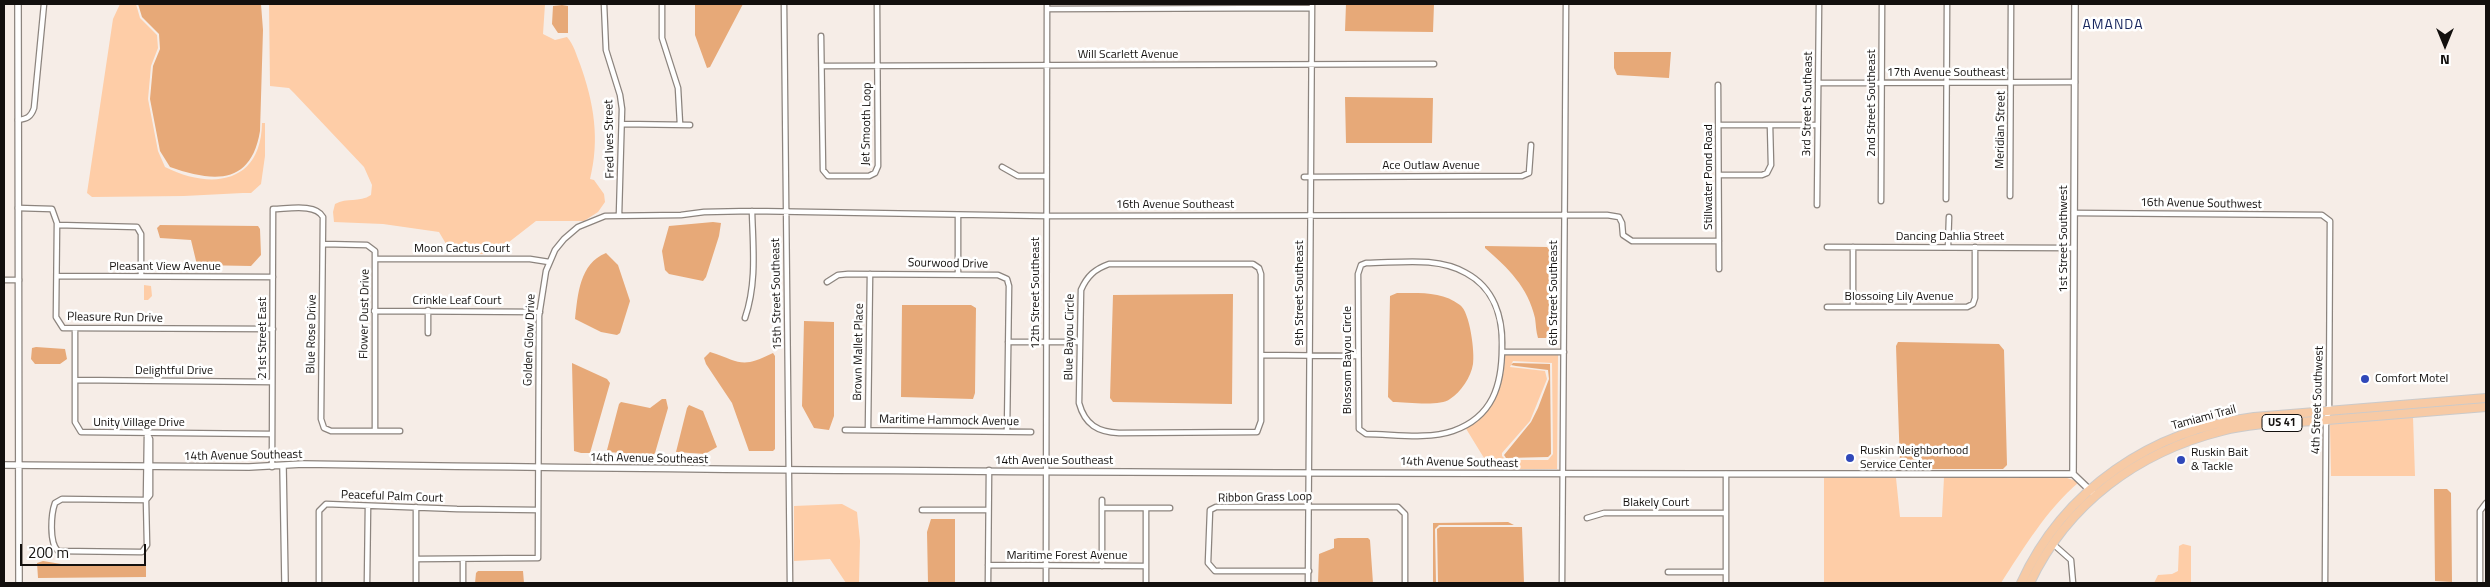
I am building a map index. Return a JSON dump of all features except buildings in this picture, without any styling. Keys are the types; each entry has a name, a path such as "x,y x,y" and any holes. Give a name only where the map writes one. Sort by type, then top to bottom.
{"main road":[{"name":"Tamiami Trail","path":"2030,583 2052,544 2092,492 2148,458 2193,438 2244,427 2326,420 2462,404 2486,398"},
{"name":"Tamiami Trail","path":"2021,583 2054,528 2115,469 2144,451 2174,437 2209,426 2254,417 2462,404 2486,407"}],"street":[{"path":"18,4 19,583"},
{"path":"18,120 26,119 32,114 34,108 44,4"},
{"name":"Fred Ives Street","path":"604,4 606,50 620,95 622,124 619,215"},
{"path":"662,4 662,38 678,88 680,124"},
{"name":"15th Street Southeast","path":"784,4 790,583"},
{"name":"Jet Smooth Loop","path":"821,36 823,170 828,176 861,176 876,173 878,166 878,4"},
{"name":"6th Street Southeast","path":"1562,583 1566,4"},
{"name":"3rd Street Southeast","path":"1817,205 1819,4"},
{"name":"2nd Street Southeast","path":"1881,201 1882,4"},
{"path":"1946,199 1947,4"},
{"name":"Meridian Street","path":"2010,196 2011,4"},
{"name":"1st Street Southwest","path":"2073,474 2075,4"},
{"path":"1047,6 1312,6"},
{"name":"12th Street Southeast","path":"1046,583 1047,6"},
{"name":"9th Street Southeast","path":"1308,583 1312,6"},
{"name":"Will Scarlett Avenue","path":"822,66 1434,64"},
{"name":"17th Avenue Southeast","path":"1818,83 2075,82"},
{"name":"Stillwater Pond Road","path":"1718,85 1719,269"},
{"path":"622,124 690,125"},
{"path":"1719,125 1817,125"},
{"path":"1719,175 1762,175 1767,173 1771,165 1770,125"},
{"name":"Ace Outlaw Avenue","path":"1304,177 1522,176 1529,173 1531,168 1531,145"},
{"path":"1002,167 1018,176 1046,176"},
{"path":"18,208 52,209 57,224 137,227 141,234 141,276"},
{"name":"Blue Rose Drive","path":"273,209 319,211 324,217 322,424 327,430 331,431 400,431"},
{"name":"21st Street East","path":"272,467 273,209"},
{"name":"Golden Glow Drive","path":"463,559 538,558 540,312 543,282 548,262 564,239 578,227 591,220 619,215 681,216 704,212 786,213"},
{"path":"745,318 752,298 752,212"},
{"name":"16th Avenue Southeast","path":"786,213 1046,216 1564,215 1619,217 1622,223 1623,235 1632,241 1719,241"},
{"name":"16th Avenue Southwest","path":"2074,213 2322,215 2327,217"},
{"path":"958,215 958,274"},
{"path":"1948,217 1948,247"},
{"name":"4th Street Southwest","path":"2326,583 2326,420 2329,411 2330,221 2327,217"},
{"name":"Pleasure Run Drive","path":"57,224 57,320 63,328 273,329"},
{"name":"Flower Dust Drive","path":"324,244 368,244 375,251 375,431"},
{"name":"Dancing Dahlia Street","path":"1827,247 2074,248"},
{"path":"1853,247 1853,307"},
{"name":"Blossoing Lily Avenue","path":"1828,307 1967,308 1973,304 1975,298 1975,247"},
{"name":"Moon Cactus Court","path":"375,258 530,259 548,262"},
{"name":"Blossom Bayou Circle","path":"1366,263 1445,264 1468,274 1485,288 1497,307 1502,330 1502,352 1501,378 1488,405 1473,421 1454,430 1434,434 1361,432 1357,424 1358,274 1361,265 1366,263"},
{"name":"Blue Bayou Circle","path":"1109,264 1253,264 1259,268 1261,274 1261,421 1257,432 1250,434 1103,432 1091,426 1082,413 1079,403 1080,342 1081,290 1089,275 1097,268 1109,264"},
{"name":"Sourwood Drive","path":"827,282 838,275 870,274 998,275 1007,279 1007,431"},
{"name":"Brown Mallet Place","path":"868,430 870,274"},
{"name":"Pleasant View Avenue","path":"57,276 273,277"},
{"path":"4,280 19,280"},
{"path":"428,310 428,333"},
{"name":"Crinkle Leaf Court","path":"374,311 540,312"},
{"name":"Unity Village Drive","path":"75,329 75,422 81,432 272,434"},
{"path":"1008,342 1080,342"},
{"path":"1502,352 1564,352"},
{"path":"1261,355 1358,356"},
{"name":"Delightful Drive","path":"75,380 272,382"},
{"path":"2209,426 2210,434"},
{"name":"Maritime Hammock Avenue","path":"845,430 1031,432"},
{"path":"146,433 148,467 146,500 147,546 142,552 61,551 55,548 53,511 58,500 146,500"},
{"name":"14th Avenue Southeast","path":"4,465 1309,471 1563,475 2073,474"},
{"path":"283,466 285,583"},
{"path":"988,583 989,470"},
{"path":"1726,474 1726,583"},
{"path":"2073,474 2092,492"},
{"path":"1102,500 1102,566"},
{"path":"2480,583 2480,511 2486,503"},
{"name":"Peaceful Palm Court","path":"319,583 319,511 326,504 538,510"},
{"path":"367,583 368,506"},
{"path":"416,507 416,583"},
{"name":"Ribbon Grass Loop","path":"1308,571 1215,571 1208,563 1208,515 1210,510 1216,507 1398,507 1405,514 1405,583"},
{"path":"1102,508 1170,508"},
{"path":"1146,508 1146,583"},
{"path":"922,510 988,510"},
{"name":"Blakely Court","path":"1587,518 1604,513 1726,513"},
{"path":"2052,544 2071,560 2073,583"},
{"path":"416,560 463,559 463,583"},
{"name":"Maritime Forest Avenue","path":"988,565 1146,566"},
{"path":"1668,572 1726,572"}],"shaded area":[{"path":"120,4 136,4 140,18 157,35 158,48 151,66 148,99 158,151 165,167 199,178 216,179 230,177 243,170 253,159 259,143 262,123 265,123 265,156 261,184 251,193 92,197 87,193 113,19"},
{"path":"138,4 261,4 263,30 260,131 255,149 248,162 239,171 215,177 186,172 170,167 160,151 150,99 153,66 160,49 159,34 142,17"},
{"path":"269,4 545,4 543,34 555,40 567,37 575,50 585,78 592,107 595,135 595,150 590,179 594,180 604,194 605,202 598,212 584,221 536,221 500,249 483,254 452,254 439,232 383,224 334,222 333,212 335,204 358,200 371,195 372,185 364,167 289,88 270,86"},
{"path":"695,4 743,4 710,67 707,68 695,35"},
{"path":"1346,4 1434,4 1433,32 1345,31"},
{"path":"553,6 568,6 568,33 558,33 552,24"},
{"path":"1614,52 1671,52 1669,78 1617,75 1614,68"},
{"path":"1345,97 1433,98 1432,143 1346,143"},
{"path":"721,223 719,236 703,281 669,274 665,270 662,251 669,226"},
{"path":"160,225 258,226 260,229 261,255 251,266 197,265 191,240 160,238 157,228"},
{"path":"1485,246 1547,247 1550,251 1549,336 1538,338 1532,307 1522,288 1502,263"},
{"path":"606,253 618,265 630,301 620,333 617,335 601,332 575,319 579,290 585,272 597,258"},
{"path":"144,285 151,286 152,296 148,300 144,300"},
{"path":"1397,293 1438,295 1453,300 1464,309 1472,342 1472,369 1462,388 1450,399 1439,403 1393,402 1388,397 1390,296"},
{"path":"1233,294 1232,404 1113,402 1110,398 1113,295"},
{"path":"902,305 971,305 976,308 975,393 973,399 901,397"},
{"path":"804,321 834,322 834,416 829,430 814,428 802,406"},
{"path":"1898,342 1999,344 2004,350 2007,465 2003,469 1902,469 1900,466 1896,346"},
{"path":"32,348 65,349 67,359 60,364 35,364 31,359"},
{"path":"710,352 741,362 754,361 773,353 775,356 775,449 773,451 749,451 732,403 706,364 704,358"},
{"path":"1505,355 1558,355 1557,469 1486,469 1484,458 1465,427 1483,414 1496,397 1500,388","holes":["1513,361 1552,363 1553,454 1548,460 1506,460 1502,453 1530,421 1547,379 1545,371 1510,367"]},
{"path":"572,363 607,379 610,383 590,453 574,451"},
{"path":"1513,363 1550,364 1551,454 1548,457 1506,458 1504,455 1531,422 1549,379 1548,370 1511,365"},
{"path":"662,399 666,399 668,408 655,453 652,456 609,452 607,450 621,402 650,408"},
{"path":"689,405 703,411 717,447 705,454 676,452"},
{"path":"2413,417 2415,476 2331,476 2330,424"},
{"path":"2007,476 2007,478 2067,478 2079,482 2056,504 2027,543 2001,583 1824,583 1824,478 1896,478 1900,517 1942,517 1944,477"},
{"path":"2434,489 2447,489 2451,493 2452,582 2435,581"},
{"path":"842,504 857,512 860,541 859,583 846,583 830,559 794,561 794,506"},
{"path":"931,519 955,519 955,583 928,583 927,532"},
{"path":"1508,522 1514,525 1439,525 1435,529 1436,583 1433,583 1433,523"},
{"path":"1440,527 1522,527 1524,583 1438,583 1437,529"},
{"path":"1368,538 1370,540 1373,583 1318,583 1319,554 1334,548 1334,539"},
{"path":"2183,544 2191,546 2191,583 2154,583 2158,575 2172,574 2178,571 2179,546"},
{"path":"43,561 73,566 146,566 146,577 38,578 37,563"},
{"path":"478,571 523,571 524,583 475,583"}],"place":[{"name":"Comfort Motel","path":"2365,379"},
{"name":"Ruskin Neighborhood Service Center","path":"1850,458"},
{"name":"Ruskin Bait & Tackle","path":"2181,460"}],"district":[{"name":"AMANDA","path":"2113,26"}]}
